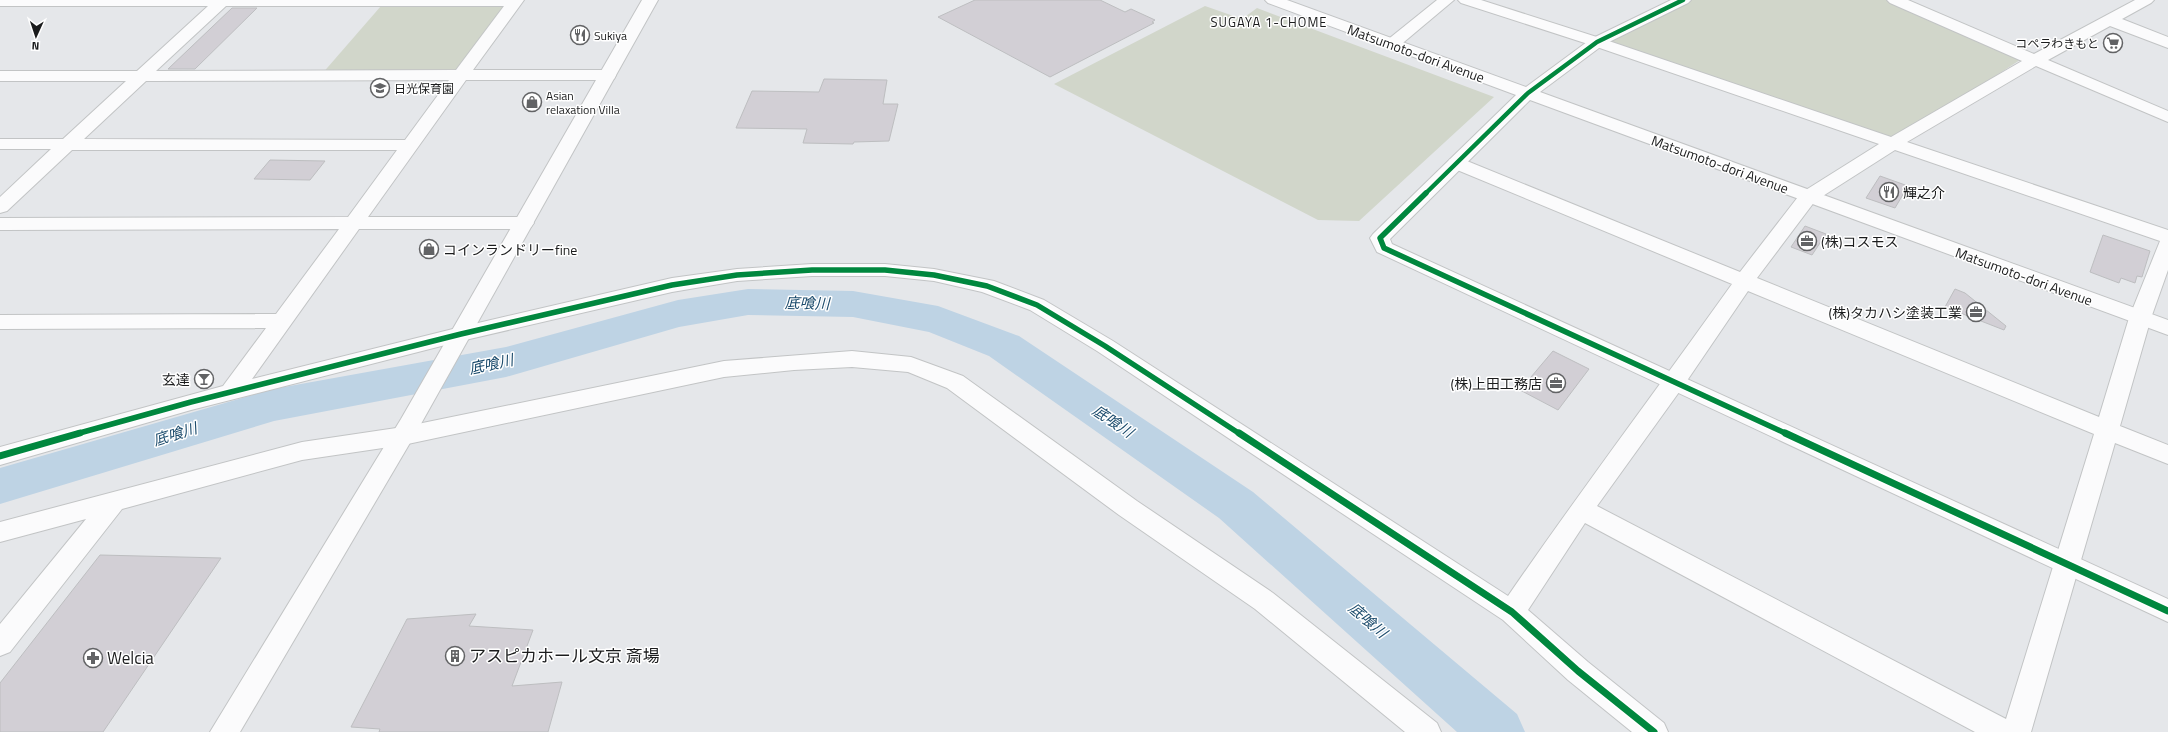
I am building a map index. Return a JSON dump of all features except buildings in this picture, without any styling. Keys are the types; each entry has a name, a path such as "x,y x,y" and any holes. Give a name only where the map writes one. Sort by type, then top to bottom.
{"street":[{"path":"224,732 406,431 650,0"},
{"name":"Matsumoto-dori Avenue","path":"1273,0 2168,328"},
{"path":"1392,44 1446,0"},
{"path":"1466,0 1597,42 2168,237"},
{"path":"1683,0 1597,42 1528,93 1380,238 1384,248 2168,611"},
{"path":"1895,0 2168,116"},
{"path":"1512,612 1581,509 1674,382 1744,281 1808,197 1893,143 2035,60 2146,0"},
{"path":"0,1 515,1"},
{"path":"0,207 222,1"},
{"path":"230,393 515,1"},
{"path":"2109,20 2168,43"},
{"path":"0,76 608,75"},
{"path":"0,144 410,145"},
{"path":"1456,164 2168,455"},
{"path":"0,224 524,223"},
{"path":"2017,732 2140,318 2168,243"},
{"path":"0,456 230,393 457,341 672,285 737,275 812,270 885,270 934,275 987,286 1036,305 1105,346 1512,612 1578,671 1654,732"},
{"path":"0,322 282,321"},
{"path":"0,532 302,451 724,369 794,362 852,359 911,365 955,382 1128,508 1264,601 1427,732"},
{"path":"0,442 46,443"},
{"path":"0,644 115,500"},
{"path":"1581,509 2003,732"}],"shaded area":[{"path":"1689,0 1895,0 2026,56 1893,143 1597,42"},
{"path":"515,1 461,75 321,75 381,6"},
{"path":"1205,6 1242,19 1257,8 1494,97 1359,221 1318,220 1054,84"}],"waterway":[{"name":"底喰川","path":"0,486 273,405 506,362 678,314 748,302 853,304 938,320 1004,346 1236,505 1497,732"}],"cycle path":[{"path":"1683,0 1597,42 1528,93 1380,238 1384,248 2168,611"},
{"path":"0,456 191,402 461,334 672,285 737,275 812,270 885,270 934,275 987,286 1037,305 1105,346 1512,612 1578,671 1654,732"}],"place":[{"name":"Sukiya","path":"580,35"},
{"name":"コペラわきもと","path":"2113,43"},
{"name":"日光保育園","path":"380,88"},
{"name":"Asian relaxation Villa","path":"532,102"},
{"name":"輝之介","path":"1889,192"},
{"name":"(株)コスモス","path":"1807,241"},
{"name":"コインランドリーfine","path":"429,249"},
{"name":"(株)タカハシ塗装工業","path":"1976,312"},
{"name":"玄達","path":"204,379"},
{"name":"(株)上田工務店","path":"1556,383"},
{"name":"アスピカホール文京 斎場","path":"455,656"},
{"name":"Welcia","path":"93,658"}],"district":[{"name":"SUGAYA 1-CHOME","path":"1269,22"}]}
